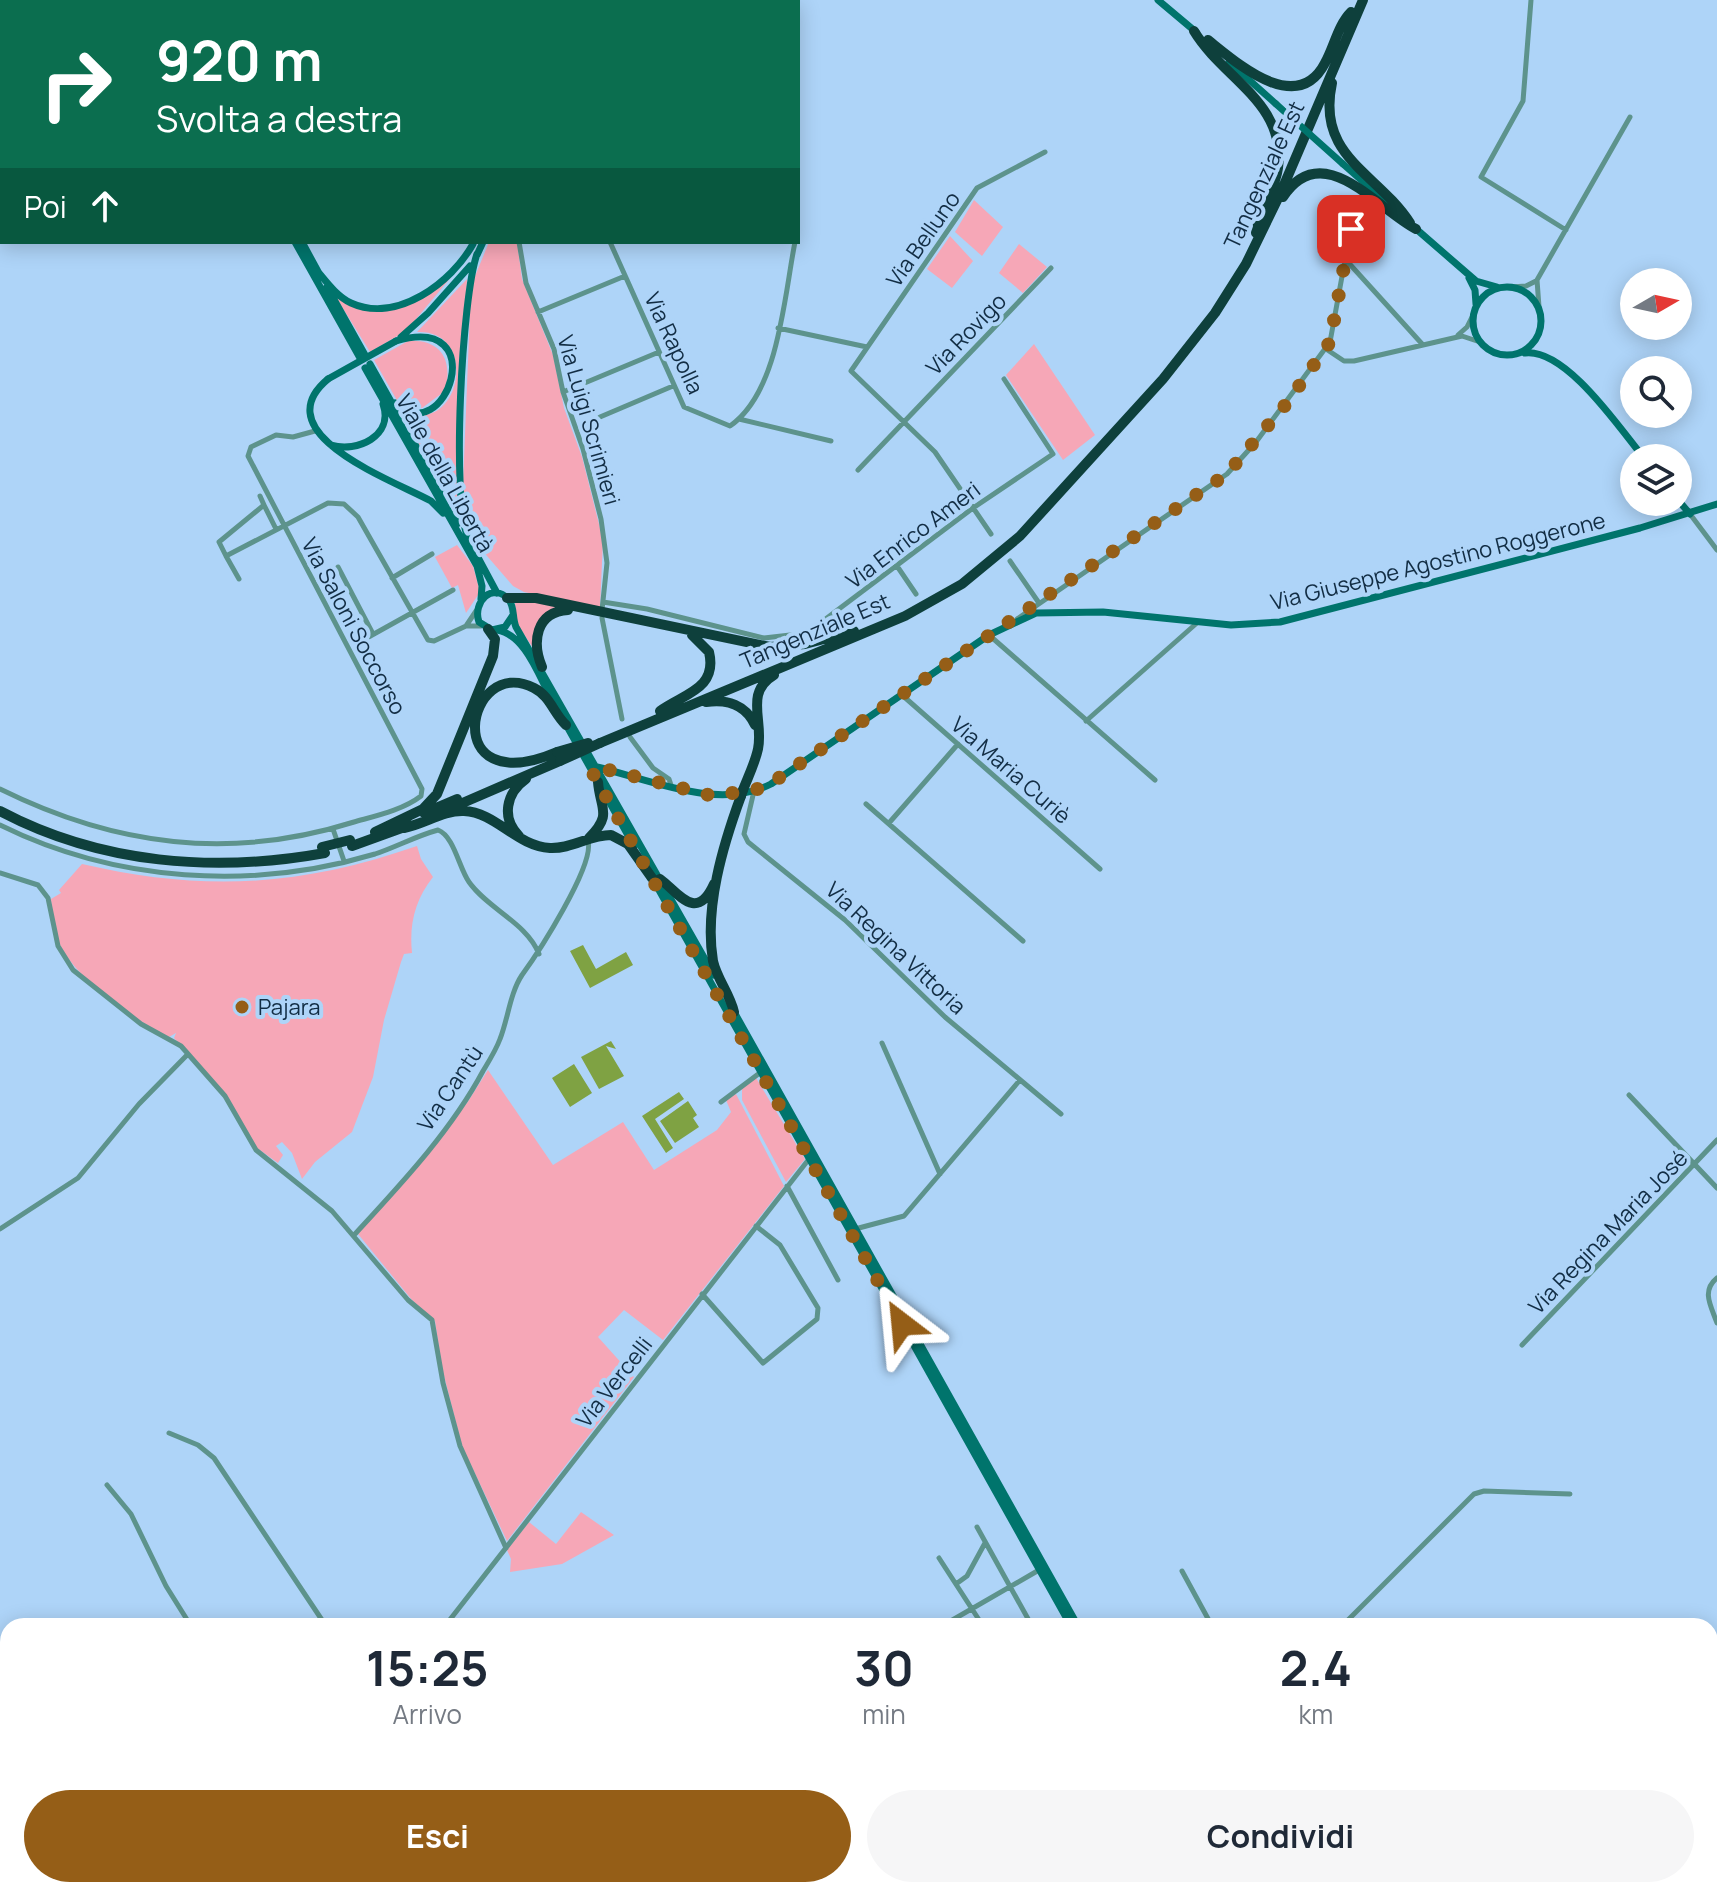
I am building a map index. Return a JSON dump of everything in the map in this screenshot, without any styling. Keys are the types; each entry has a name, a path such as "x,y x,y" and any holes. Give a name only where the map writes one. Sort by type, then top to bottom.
{"highway":[{"name":"Tangenziale Est","path":"1352,18 1356,0"},
{"name":"Tangenziale Est","path":"661,714 807,657 934,601 981,570 1020,536 1186,351 1215,313 1256,238 1352,18 1363,0"},
{"path":"1193,30 1267,82 1290,86 1305,83 1319,73 1352,18"},
{"path":"1352,18 1332,84 1331,123 1343,152 1413,226"},
{"path":"1193,30 1261,104 1276,132 1277,174 1256,238"},
{"path":"1256,238 1288,189 1300,179 1322,173 1344,179 1413,226"},
{"name":"Tangenziale Est","path":"559,758 930,596 984,560 1014,534 1189,339 1256,238"},
{"path":"502,596 536,598 599,614 770,647 805,644 854,631"},
{"path":"542,667 536,638 546,617 565,610 599,614"},
{"path":"351,843 423,809 437,794 495,650 494,636 489,628"},
{"path":"661,714 698,690 710,672 709,652 703,642 674,629"},
{"path":"0,811 69,840 167,861 235,864 323,850 463,810 478,814 535,846 558,848 603,835 623,839 656,878 679,899 696,901 711,892 746,792 759,737 756,704 760,687 768,678 807,657"},
{"path":"559,758 521,765 497,761 485,752 476,735 477,709 494,689 510,684 527,685 544,695 566,725"},
{"path":"661,714 708,702 730,702 751,716 759,737"},
{"path":"375,832 559,758"},
{"path":"404,828 559,758"},
{"path":"535,846 510,825 508,805 523,781 559,758"},
{"path":"584,841 603,820 605,808 598,782"},
{"path":"0,804 69,834 166,856 236,858 323,850"},
{"path":"719,871 712,950 715,968 734,1012"}],"main road":[{"path":"1159,0 1463,270 1481,284 1511,287 1530,296 1539,307 1540,333 1547,358"},
{"path":"296,244 362,357 303,244"},
{"path":"319,273 350,302 368,307 386,306 417,297 438,285 458,267 473,244"},
{"path":"443,297 473,244"},
{"path":"471,555 431,501 341,454 315,431 311,414 312,398 328,379 415,327 467,272 482,244"},
{"path":"468,538 459,511 459,473 467,293 477,254"},
{"path":"1463,270 1473,285 1475,332 1480,342 1497,354 1534,352 1547,358 1584,385 1633,444"},
{"path":"1475,310 1485,295 1500,288"},
{"path":"1515,355 1530,347 1540,333"},
{"path":"368,366 401,409 423,410 440,403 453,383 454,370 448,353 436,341 424,336 396,341"},
{"path":"322,440 337,447 355,448 372,440 382,428 385,411 368,366"},
{"name":"Viale della Libertà","path":"368,366 513,615 516,627 542,667 594,768"},
{"name":"Viale della Libertà","path":"368,366 471,555 481,579 480,600"},
{"name":"Via Giuseppe Agostino Roggerone","path":"1692,513 1717,504"},
{"name":"Via Giuseppe Agostino Roggerone","path":"594,768 713,796 746,792 771,784 989,635 1036,613 1062,610 1198,622 1280,622 1682,516"},
{"path":"502,596 480,600 476,610 489,628 510,634 523,648 566,725 613,794 761,1072 1066,1618"},
{"path":"489,628 505,627 513,615"},
{"path":"594,768 598,782 734,1012 1074,1618"},
{"path":"613,794 613,781 622,774"}],"street":[{"path":"1531,0 1523,101 1481,177 1566,230"},
{"path":"1511,287 1529,285 1537,280 1630,117"},
{"name":"Via Belluno","path":"905,422 851,371 977,188 1045,152"},
{"path":"1013,622 1227,474 1287,403 1330,342 1356,200"},
{"name":"Via Luigi Scrimieri","path":"519,244 526,283 554,349 563,392 601,519 607,551 603,602 599,614 622,719"},
{"name":"Via Rapolla","path":"611,244 684,407 723,426 739,419 831,441"},
{"path":"739,419 767,376 795,244"},
{"path":"1345,259 1423,345"},
{"name":"Via Rovigo","path":"858,470 1051,268"},
{"path":"538,312 625,276"},
{"path":"1537,280 1539,307"},
{"path":"1454,337 1464,331 1475,310"},
{"path":"778,328 867,347"},
{"path":"1326,349 1344,361 1354,361 1466,335 1480,342"},
{"path":"563,392 659,352"},
{"name":"Via Enrico Ameri","path":"603,602 647,609 764,638 783,637 815,627 973,508 1053,454 1004,379"},
{"path":"600,417 673,386"},
{"path":"905,422 935,452 991,534"},
{"name":"Via Saloni Soccorso","path":"315,431 293,437 276,435 249,450 248,456 422,792 418,799 333,829"},
{"path":"260,496 276,529"},
{"path":"226,556 328,503 344,504 358,517 430,641 466,626 489,628"},
{"path":"239,579 219,542 264,505"},
{"path":"1692,516 1717,550"},
{"path":"392,578 432,554"},
{"path":"1010,561 1039,603"},
{"path":"897,566 916,594"},
{"path":"338,567 373,634"},
{"path":"356,644 453,590"},
{"path":"466,626 476,610"},
{"path":"1086,721 1198,622"},
{"path":"989,635 1155,780"},
{"name":"Via Maria Curiè","path":"902,695 1100,869"},
{"path":"630,737 646,761 669,779 671,785"},
{"path":"889,823 958,744"},
{"path":"0,789 40,809 93,827 151,839 249,845 333,829 344,861"},
{"name":"Via Regina Vittoria","path":"746,792 744,834 748,842 845,920 945,1017 1061,1114"},
{"path":"866,804 1023,941"},
{"path":"0,825 81,857 183,875 272,874 344,861 441,830 473,887 532,940 539,954"},
{"name":"Via Cantù","path":"355,1234 466,1100 500,1040 521,976 549,936 586,858 584,841"},
{"path":"0,873 8,878 32,882 43,890 50,904 53,934 73,970 141,1024 173,1040 188,1054 225,1096 256,1150 307,1189 355,1234 401,1292 434,1325 443,1383 460,1446 506,1548"},
{"path":"532,940 549,936"},
{"path":"882,1043 940,1174"},
{"path":"0,1229 78,1178 139,1104 188,1054"},
{"path":"721,1102 761,1072"},
{"path":"855,1229 904,1216 1020,1080"},
{"path":"1629,1095 1717,1188"},
{"name":"Via Regina Maria José","path":"1522,1345 1717,1140"},
{"name":"Via Vercelli","path":"451,1618 810,1159"},
{"path":"787,1186 838,1280"},
{"path":"702,1294 763,1363 817,1319 818,1308 780,1245 756,1226"},
{"path":"1717,1278 1710,1283 1707,1295 1717,1323"},
{"path":"169,1433 198,1445 214,1458 321,1618"},
{"path":"107,1485 131,1514 166,1586 186,1618"},
{"path":"1350,1618 1474,1494 1484,1491 1570,1494"},
{"path":"977,1527 1025,1618"},
{"path":"956,1584 967,1576 985,1542"},
{"path":"939,1558 978,1618"},
{"path":"955,1618 1039,1570"},
{"path":"1182,1571 1208,1618"}],"shaded area":[{"path":"974,200 1003,227 982,256 955,232"},
{"path":"950,236 973,261 952,288 927,269"},
{"path":"488,244 517,244 522,279 553,355 564,408 582,457 603,540 600,608 524,592 513,586 481,549 462,509 471,286"},
{"path":"1019,244 1047,267 1023,293 999,273"},
{"path":"453,275 406,331 370,352 334,294 348,304 363,309 395,308 426,295"},
{"path":"467,279 458,514 400,410 421,415 437,410 449,398 455,382 456,364 450,347 437,336 417,332"},
{"path":"408,341 420,341 437,348 446,361 445,391 422,408 399,404 374,360"},
{"path":"1034,344 1095,435 1063,460 1006,375"},
{"path":"457,545 473,566 480,592 466,613 458,585 452,588 435,557"},
{"path":"515,602 562,607 549,612 533,648 516,622"},
{"path":"417,846 421,859 433,877 415,913 411,932 412,953 404,954 401,962 384,1020 373,1077 352,1132 315,1162 302,1179 292,1153 282,1142 276,1146 283,1155 278,1163 257,1148 227,1096 174,1038 176,1033 169,1037 138,1020 106,996 77,970 55,931 51,899 61,893 59,890 82,864 169,879 251,881 332,870"},
{"path":"583,945 596,969 626,952 633,965 590,988 570,951"},
{"path":"611,1041 616,1049 606,1046 624,1076 599,1089 581,1057"},
{"path":"574,1064 592,1093 570,1107 552,1078"},
{"path":"488,1070 553,1165 623,1122 654,1170 717,1130 731,1112 726,1100 736,1094 784,1186 663,1340 624,1310 598,1337 634,1377 507,1541 462,1446 442,1368 435,1321 412,1300 358,1234 467,1103"},
{"path":"756,1078 805,1159 786,1182 742,1100 742,1089"},
{"path":"679,1092 684,1099 655,1119 673,1148 666,1153 642,1116"},
{"path":"688,1101 697,1115 693,1118 699,1127 675,1143 660,1121"},
{"path":"581,1512 614,1535 562,1564 510,1572 511,1559 507,1550 529,1522 556,1544"}],"place":[{"name":"Pajara","path":"242,1007"}],"route":[{"path":"902,1324 591,770 597,767 713,796 764,788 1227,474 1287,403 1330,342 1351,229"}]}
